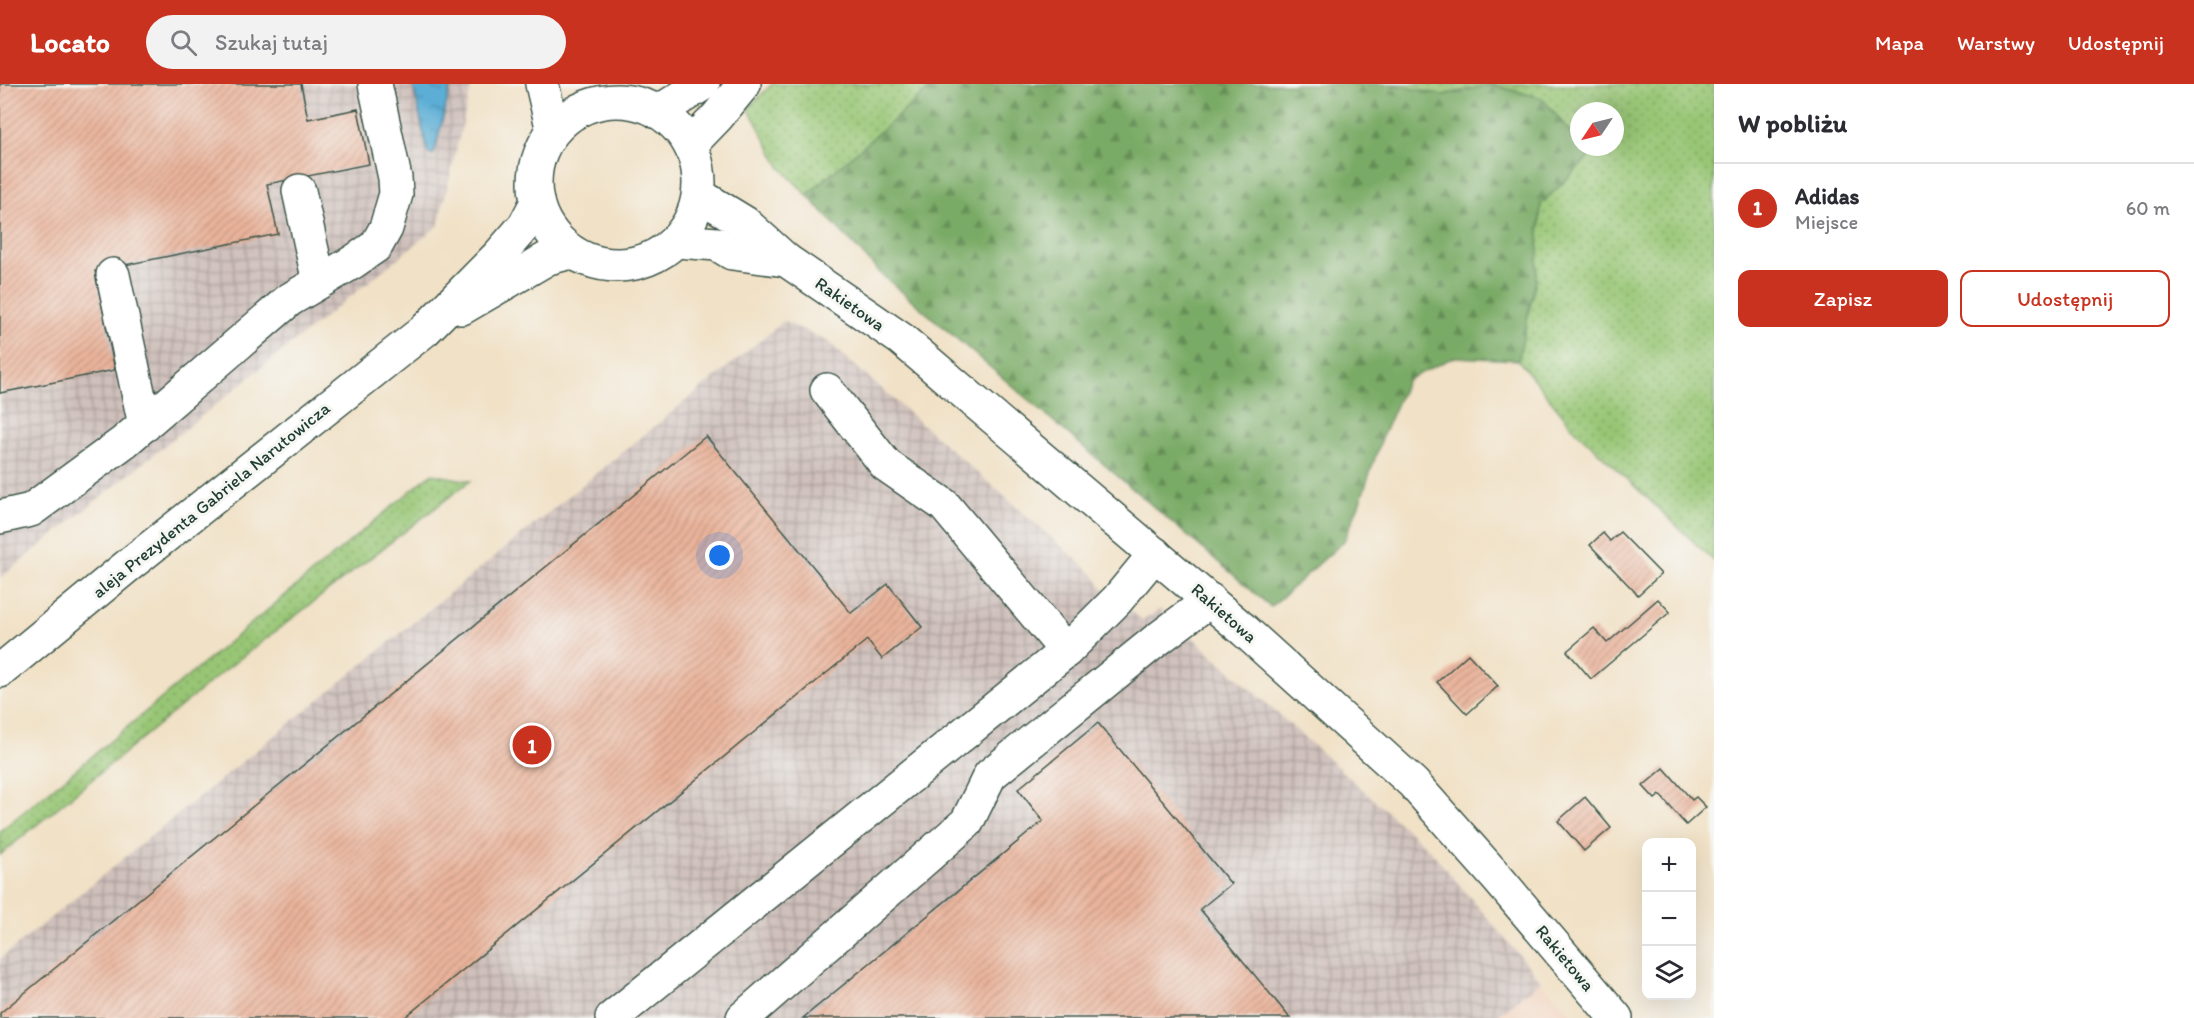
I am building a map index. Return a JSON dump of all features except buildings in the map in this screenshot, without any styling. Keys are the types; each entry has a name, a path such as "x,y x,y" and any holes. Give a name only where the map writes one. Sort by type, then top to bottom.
{"street":[{"path":"0,517 31,510 145,425 290,300 376,246 393,211 396,194 395,178 375,84"},
{"path":"542,84 553,131"},
{"path":"658,112 703,84"},
{"path":"690,145 744,84"},
{"path":"600,92 658,112 672,122 686,137 695,155 700,175 699,195 692,220 677,241 659,255 638,264 615,267 592,262 571,252 555,239 544,222 537,202 534,183 543,147 553,131 565,119 596,104 600,92"},
{"path":"299,191 319,282"},
{"name":"Rakietowa","path":"699,195 745,224 786,260 901,339 1210,600 1413,783 1616,1018"},
{"name":"aleja Prezydenta Gabriela Narutowicza","path":"0,672 125,568 424,330 498,256 525,225 537,202"},
{"name":"Rakietowa","path":"677,241 717,244 732,253 786,260"},
{"name":"aleja Prezydenta Gabriela Narutowicza","path":"424,330 548,258 571,252"},
{"path":"113,275 145,425"},
{"path":"827,390 886,465 944,505 1066,651"},
{"path":"612,1018 1066,651 1118,600 1155,554"},
{"path":"743,1018 967,822 990,775 1154,642 1210,600"}],"shaded area":[{"path":"0,84 472,84 438,226 0,578"},
{"path":"784,321 827,341 1093,574 1101,586 1142,620 1161,609 1429,849 1541,981 1494,1018 0,1018 0,959"},
{"path":"1541,981 1575,1018 1494,1018"}],"green space":[{"path":"772,84 935,84 807,195 781,168 748,108"},
{"path":"935,84 1389,84 1443,95 1491,85 1542,98 1570,132 1570,156 1590,156 1541,204 1536,279 1518,360 1454,357 1407,380 1383,435 1344,541 1271,607 882,275 807,195"},
{"path":"1389,84 1714,84 1714,561 1576,431 1518,360 1536,279 1541,204 1588,156 1624,156 1624,102 1570,102 1570,132 1542,98 1491,85 1443,95"},
{"path":"431,474 470,481 224,671 0,855 0,831"}],"water":[{"path":"413,84 451,85 434,154 428,154"}],"place":[{"name":"Adidas","path":"532,745"}]}
